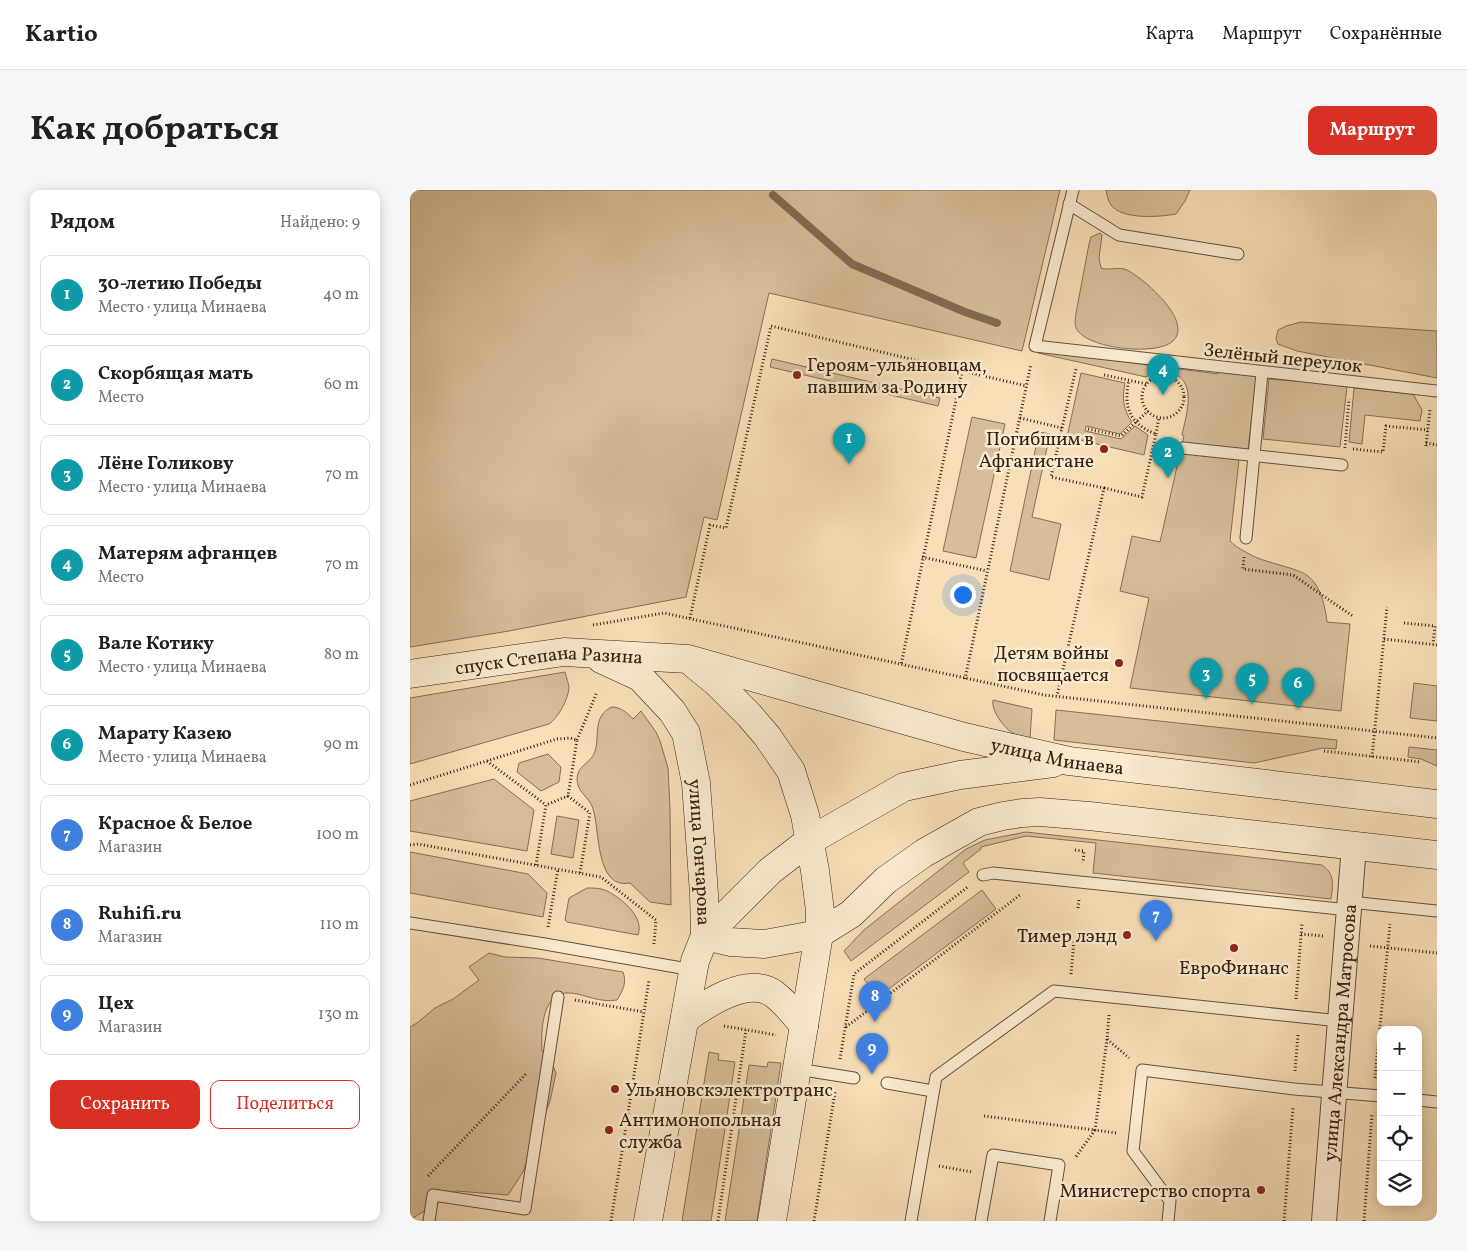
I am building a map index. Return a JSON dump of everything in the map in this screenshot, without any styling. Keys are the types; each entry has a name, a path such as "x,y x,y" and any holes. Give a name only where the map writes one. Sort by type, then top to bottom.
{"main road":[{"name":"спуск Степана Разина","path":"410,674 541,654 585,652 688,659"},
{"name":"улица Гончарова","path":"585,652 640,677 672,711 686,733 696,783 705,936 693,970 648,1221"},
{"name":"улица Минаева","path":"688,659 964,737 1069,761 1437,804"},
{"path":"688,659 716,682 749,714 791,771 805,815 815,871 820,910 819,934 772,1221"},
{"path":"705,936 770,871 809,841 904,787 960,775 1069,761"},
{"path":"705,936 730,942 764,944 819,934 851,914 886,880 949,837 978,822 1022,813 1040,812 1090,816 1437,855"},
{"path":"685,1019 717,998 743,989 759,989 773,993 790,1008 804,1026"}],"street":[{"name":"улица Александра Матросова","path":"1324,1221 1354,846"}],"lane":[{"path":"1035,346 1073,190"},
{"path":"1069,204 1119,235 1238,254"},
{"name":"Зелёный переулок","path":"1035,346 1435,391"},
{"path":"1246,538 1262,373"},
{"path":"1183,448 1342,465"},
{"path":"983,875 993,873 1303,906 1349,906 1437,911"},
{"path":"410,923 693,970"},
{"path":"911,1221 936,1077 1054,991 1340,1021"},
{"path":"428,1221 433,1195 525,1208 558,997"},
{"path":"797,1069 854,1078"},
{"path":"1168,1221 1170,1200 1133,1151 1142,1070 1294,1089 1377,1096"},
{"path":"886,1083 933,1091"},
{"path":"1422,1100 1437,1102"},
{"path":"981,1221 993,1155 1059,1166 1050,1221"}],"path":[{"path":"1027,386 771,326 726,528 710,525 690,618 1044,695 1437,738"},
{"path":"964,679 1035,346"},
{"path":"1076,369 1051,477 1142,497 1159,417"},
{"path":"901,665 962,372"},
{"path":"1166,376 1175,380 1183,391 1184,402 1179,411 1170,416 1159,417 1148,411 1143,396 1147,384 1155,378 1166,376"},
{"path":"1147,384 1129,380 1126,402 1130,415 1136,422 1144,429 1156,434"},
{"path":"1345,448 1351,382"},
{"path":"1435,391 1426,445 1437,445"},
{"path":"1088,429 1121,436 1148,411"},
{"path":"1020,418 1062,428"},
{"path":"1357,450 1383,452 1386,426 1428,430"},
{"path":"1057,696 1104,488"},
{"path":"1246,538 1243,569 1293,575 1354,617"},
{"path":"922,557 987,571"},
{"path":"1372,757 1387,607"},
{"path":"1384,639 1435,645 1435,626 1404,623"},
{"path":"568,796 577,740 597,692"},
{"path":"410,785 557,739 570,738 577,740"},
{"path":"1324,751 1421,762"},
{"path":"487,761 546,805"},
{"path":"546,805 568,796"},
{"path":"568,796 590,813 580,873"},
{"path":"536,865 546,805"},
{"path":"410,845 418,844 601,878 656,920 651,963"},
{"path":"545,944 558,869"},
{"path":"814,1221 854,974 983,875"},
{"path":"845,1027 1043,878"},
{"path":"1284,1221 1299,1016 1296,999 1303,906"},
{"path":"1069,992 1074,940"},
{"path":"1388,948 1437,953"},
{"path":"1095,1130 1110,996"},
{"path":"558,997 644,1012"},
{"path":"611,1221 645,1001"},
{"path":"720,1025 778,1036"},
{"path":"718,1221 746,1030"},
{"path":"1106,1040 1142,1070"},
{"path":"422,1183 550,1050"},
{"path":"984,1116 1134,1135"},
{"path":"921,1163 974,1172"}],"shaded area":[{"path":"410,190 1060,190 1022,351 769,293 717,520 704,517 686,597 509,631 410,647"},
{"path":"1106,190 1190,190 1176,214 1142,216 1116,210 1110,203"},
{"path":"1100,233 1102,235 1099,258 1101,268 1121,268 1127,270 1154,291 1172,312 1177,323 1178,333 1173,341 1165,346 1139,349 1110,346 1085,337 1078,331 1075,325 1076,316 1089,244 1091,237"},
{"path":"1301,322 1437,331 1437,378 1297,351 1278,344 1276,339 1278,330"},
{"path":"1039,351 1218,374 1220,369 1228,363 1247,364 1257,374 1248,450 1182,444 1188,399 1184,382 1178,376 1160,371 1151,373 1146,377 1038,353"},
{"path":"772,359 940,398 938,406 770,367"},
{"path":"1081,373 1125,383 1124,403 1132,422 1120,434 1086,426 1085,431 1121,439 1135,426 1148,435 1144,455 1067,437"},
{"path":"1269,379 1294,381 1303,379 1347,387 1340,447 1263,439"},
{"path":"1354,388 1413,394 1422,410 1420,421 1365,415 1362,444 1349,442"},
{"path":"972,417 1005,424 976,558 943,551"},
{"path":"1039,432 1050,434 1032,517 1061,524 1049,580 1010,571"},
{"path":"1180,453 1239,460 1230,541 1253,556 1297,570 1308,576 1316,585 1324,603 1327,622 1350,624 1341,711 1130,688 1149,598 1120,591 1132,536 1160,542"},
{"path":"565,672 569,685 567,698 559,713 549,724 410,764 410,698"},
{"path":"1414,683 1437,686 1437,721 1410,718"},
{"path":"993,700 1032,709 1030,738 1014,734 1006,728 996,714"},
{"path":"612,707 624,711 633,719 641,711 660,741 668,768 671,905 650,902 630,883 619,883 610,877 601,856 593,809 579,788 577,779 579,770 593,755 599,721 606,711"},
{"path":"1056,710 1337,740 1336,749 1323,748 1254,763 1054,740"},
{"path":"1409,747 1437,750 1437,766 1421,759 1408,757"},
{"path":"548,754 561,767 559,782 541,791 517,772 519,763"},
{"path":"494,779 534,810 527,851 410,831 410,801"},
{"path":"557,816 579,820 573,858 551,854"},
{"path":"1026,832 1322,865 1331,876 1331,899 1093,873 1096,843 1026,836 981,847 963,863 969,872 851,961 844,951 864,930 966,849 985,840"},
{"path":"410,852 528,874 547,893 543,917 410,893"},
{"path":"587,888 605,890 625,903 638,922 638,935 567,922 565,920 569,898"},
{"path":"982,890 996,909 878,997 864,979"},
{"path":"489,953 505,957 538,958 623,972 624,986 617,1000 599,1000 571,993 561,994 548,1005 543,1024 542,1051 556,1073 550,1101 523,1172 508,1195 456,1191 410,1220 410,1027 435,1008 453,999 479,980 469,967"},
{"path":"709,1052 719,1054 718,1060 735,1062 711,1221 682,1221"},
{"path":"768,1062 781,1063 757,1221 725,1221 749,1065 767,1067"}],"waterway":[{"path":"773,195 852,264 965,312 997,323"}],"place":[{"name":"Героям-ульяновцам, павшим за Родину","path":"797,375"},
{"name":"Матерям афганцев","path":"1163,395"},
{"name":"Погибшим в Афганистане","path":"1104,449"},
{"name":"30-летию Победы","path":"849,464"},
{"name":"Скорбящая мать","path":"1168,478"},
{"name":"Детям войны посвящается","path":"1119,663"},
{"name":"Лёне Голикову","path":"1206,699"},
{"name":"Вале Котику","path":"1252,704"},
{"name":"Марату Казею","path":"1298,709"},
{"name":"Тимер лэнд","path":"1127,935"},
{"name":"Красное & Белое","path":"1156,941"},
{"name":"ЕвроФинанс","path":"1234,948"},
{"name":"Ruhifi.ru","path":"875,1022"},
{"name":"Цех","path":"872,1074"},
{"name":"Ульяновскэлектротранс","path":"615,1089"},
{"name":"Антимонопольная служба","path":"609,1130"},
{"name":"Министерство спорта","path":"1261,1190"}]}
